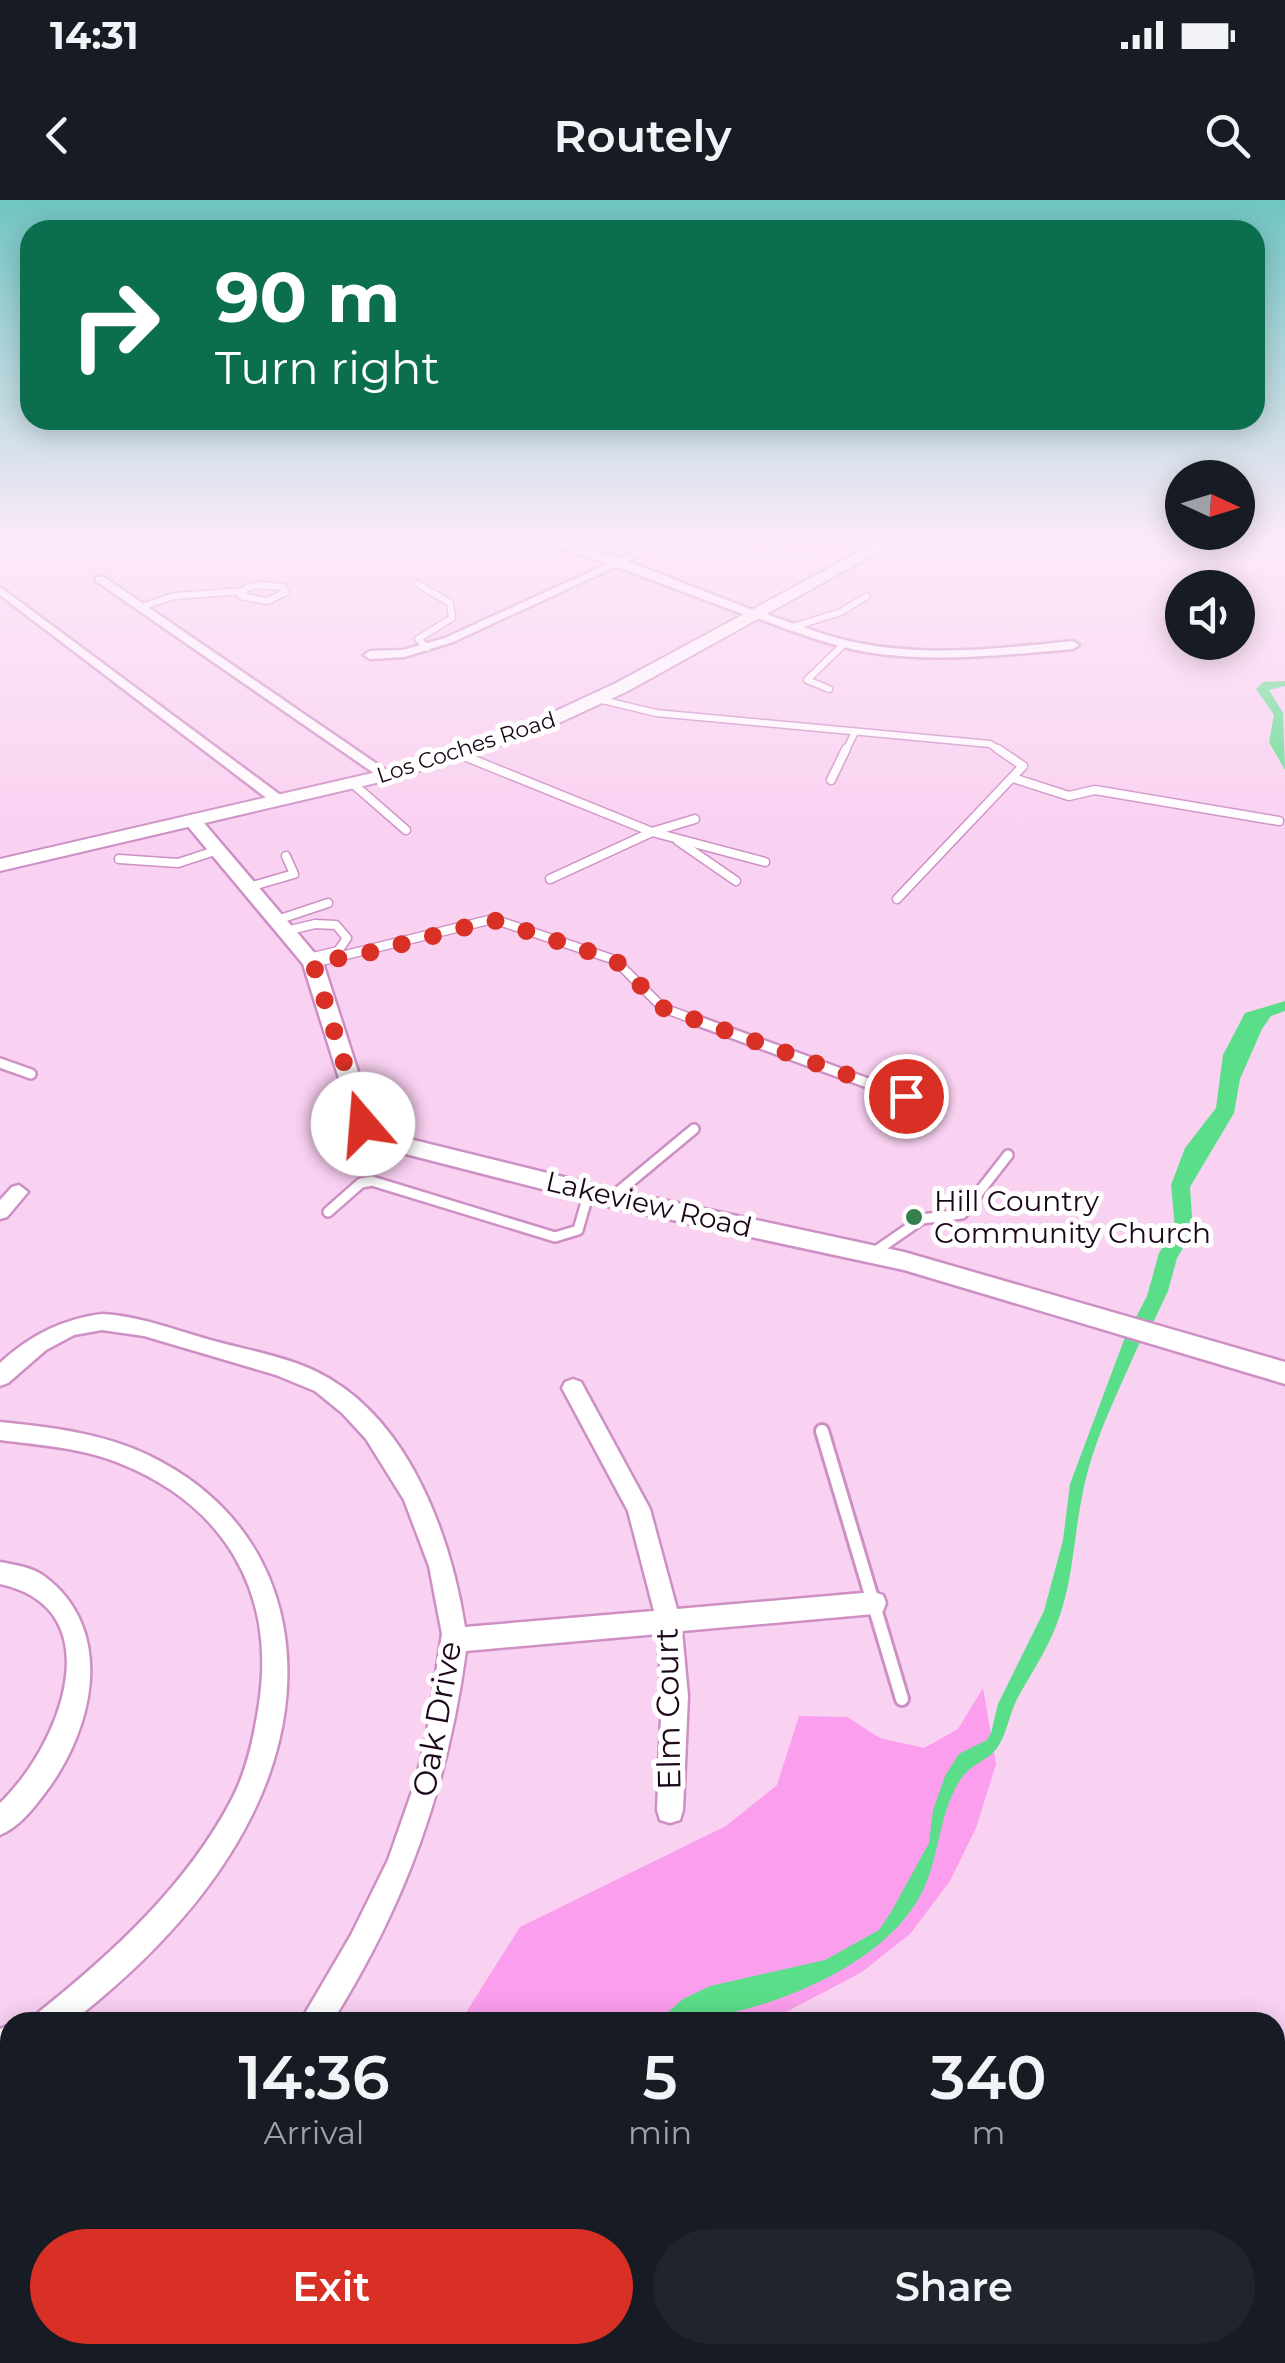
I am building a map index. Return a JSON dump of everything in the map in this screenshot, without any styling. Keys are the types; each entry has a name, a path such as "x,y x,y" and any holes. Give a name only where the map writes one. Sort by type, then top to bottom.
{"main road":[{"name":"Los Coches Road","path":"0,865 352,784 459,754 527,731 598,699 709,638"}],"street":[{"path":"63,638 278,800"},
{"path":"186,638 386,775"},
{"path":"370,656 427,648 449,638"},
{"path":"827,638 844,644 935,655 1074,645"},
{"name":"Lakeview Road","path":"192,820 310,961 367,1136 600,1195 872,1254 1285,1374"},
{"path":"0,1212 19,1192"},
{"name":"Oak Drive","path":"0,1377 23,1352 62,1330 118,1322 321,1384 366,1426 411,1492 442,1569 454,1640 441,1732 416,1826 374,1926 320,2012"},
{"name":"Elm Court","path":"573,1388 639,1509 668,1623 675,1696 670,1810"},
{"path":"0,1432 66,1438 140,1462 208,1504 249,1553 274,1614 278,1681 258,1770 237,1816 183,1898 120,1966 62,2012"},
{"path":"0,1572 33,1582 54,1600 75,1635 80,1686 63,1744 22,1804 0,1821"},
{"path":"454,1640 874,1604"}],"lane":[{"path":"420,638 427,648"},
{"path":"829,688 807,680 844,644"},
{"path":"598,699 656,712 990,744 1023,766 898,900"},
{"path":"831,780 855,732"},
{"path":"459,754 652,832 766,862"},
{"path":"1012,778 1069,796 1095,790 1279,821"},
{"path":"352,784 406,830"},
{"path":"550,878 652,832 695,820"},
{"path":"674,836 736,882"},
{"path":"119,860 178,864 218,850"},
{"path":"249,887 294,874 286,856"},
{"path":"281,926 328,903"},
{"path":"310,961 372,952 493,920 615,960 663,1008 906,1096 922,1076"},
{"path":"281,926 336,925 347,938 338,952 310,961"},
{"path":"0,1063 31,1074"},
{"path":"328,1212 361,1184 372,1180 424,1200 555,1237 578,1230 600,1195 694,1129"},
{"path":"872,1254 922,1218 962,1214 1008,1155"},
{"path":"822,1431 902,1699"}],"shaded area":[{"path":"1285,681 1285,686 1269,690 1283,713 1285,770 1269,742 1274,715 1256,689 1263,682"},
{"path":"1285,1001 1285,1011 1271,1016 1262,1029 1240,1079 1234,1113 1190,1187 1193,1231 1177,1258 1168,1291 1151,1327 1134,1321 1147,1296 1159,1253 1175,1228 1171,1185 1185,1148 1216,1108 1223,1055 1245,1013"},
{"path":"1127,1332 1142,1337 1088,1472 1070,1576 1056,1626 1017,1699 1000,1743 966,1773 955,1789 929,1875 916,1903 868,1953 801,1990 734,2012 668,2012 683,1999 710,1986 825,1960 879,1930 929,1843 933,1810 945,1776 959,1754 987,1740 998,1704 1044,1611 1063,1540 1070,1484"},
{"path":"983,1688 996,1764 976,1828 950,1881 910,1934 862,1972 786,2012 466,2012 520,1927 726,1826 777,1785 799,1716 847,1717 880,1738 924,1748 958,1729"}],"place":[{"name":"Hill Country Community Church","path":"914,1217"}],"route":[{"path":"363,1124 313,963 339,960 493,920 615,960 663,1008 906,1096"}]}
